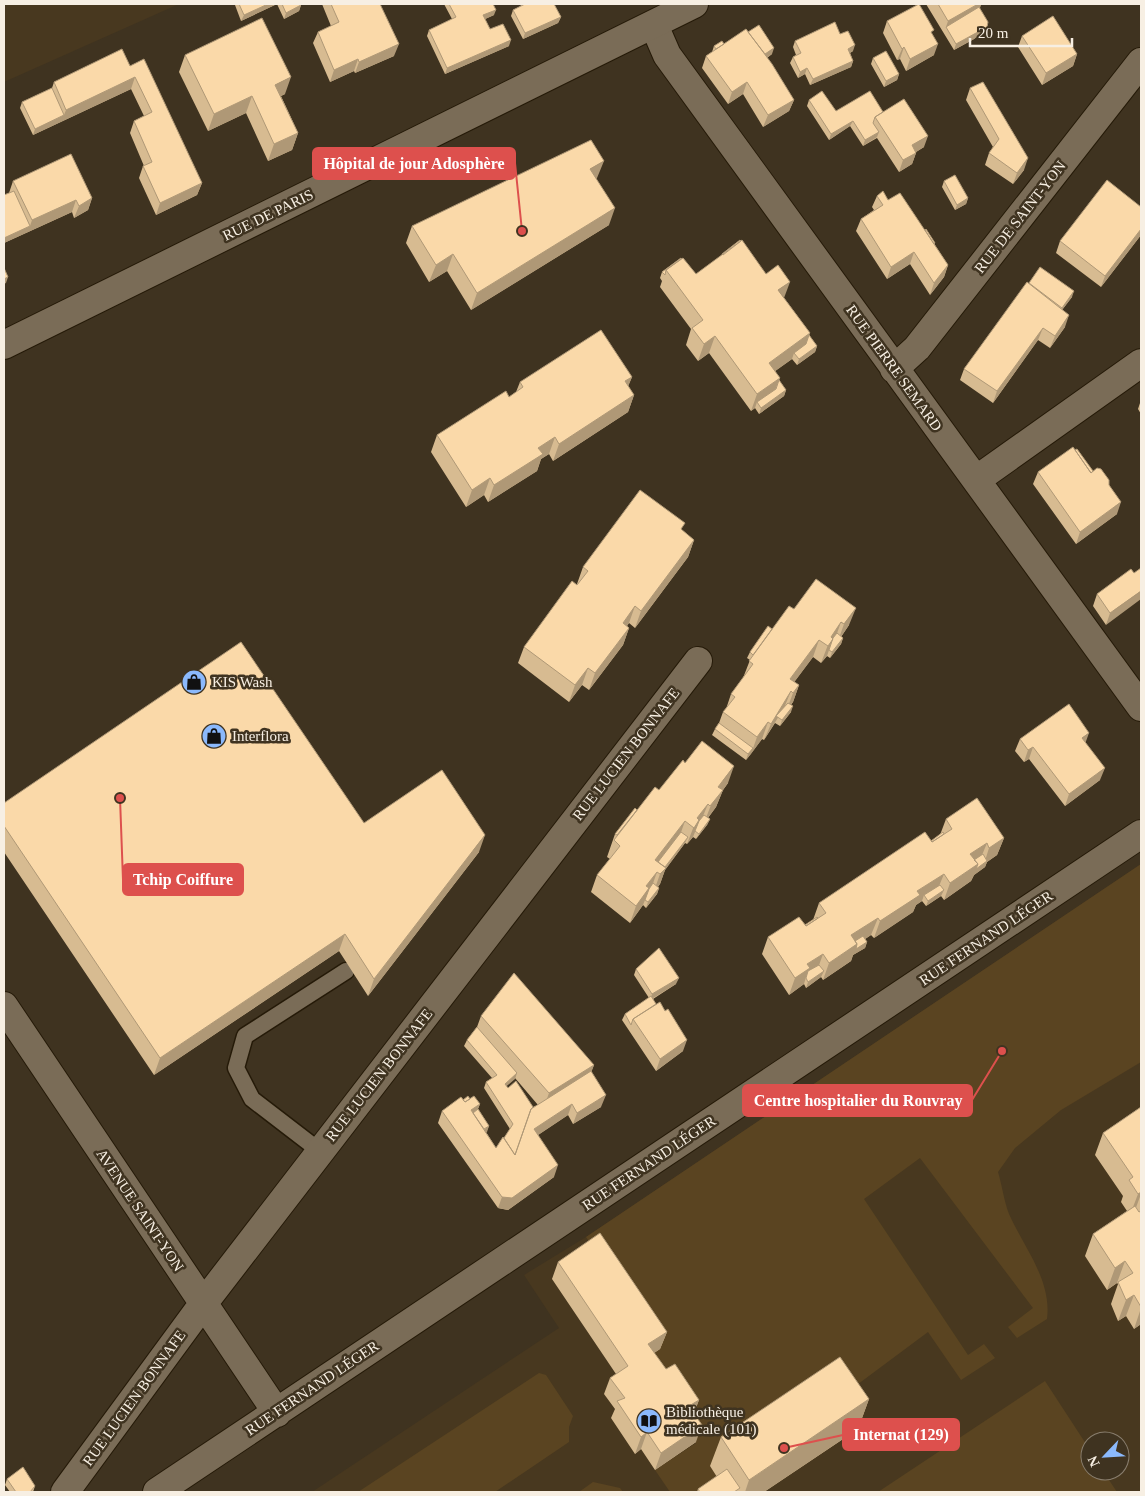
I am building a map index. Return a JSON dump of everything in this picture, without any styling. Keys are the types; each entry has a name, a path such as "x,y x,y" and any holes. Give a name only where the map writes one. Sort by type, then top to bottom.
{"street":[{"name":"RUE DE PARIS","path":"4,345 694,4"},
{"name":"RUE PIERRE SEMARD","path":"654,25 667,55 1141,707"},
{"name":"RUE DE SAINT-YON","path":"894,369 917,348 1141,62"},
{"path":"976,480 1141,363"},
{"name":"RUE LUCIEN BONNAFE","path":"64,1492 203,1304 698,661"},
{"name":"RUE FERNAND LÉGER","path":"157,1492 1141,834"},
{"name":"AVENUE SAINT-YON","path":"4,1006 277,1413"}],"lane":[{"path":"320,1152 252,1099 236,1068 245,1036 346,972"}],"shaded area":[{"path":"4,4 179,4 4,82"},
{"path":"1141,864 1141,1492 312,1492 559,1328 524,1275 586,1237"},
{"path":"1141,864 1141,1062 1061,1110 1015,1148 998,1172 1009,1214 1041,1278 1045,1291 1047,1319 1017,1338 1008,1327 1033,1308 920,1158 864,1199 968,1355 984,1344 995,1358 961,1380 928,1332 838,1399 710,1466 728,1492 670,1492 655,1470 696,1443 642,1361 660,1349 586,1237"},
{"path":"539,1373 546,1375 573,1416 569,1427 569,1442 495,1492 358,1492"},
{"path":"1045,1381 1080,1435 1080,1481 1110,1481 1117,1492 878,1492"},
{"path":"593,1482 620,1488 623,1492 579,1492"}],"building":[{"path":"239,4 268,4 244,15"},
{"path":"282,4 300,4 301,5 286,13"},
{"path":"331,4 380,4 399,44 359,62 358,59 334,70 318,32 339,22"},
{"path":"449,4 493,4 496,10 483,15 490,29 503,24 511,40 447,68 429,30 456,17"},
{"path":"525,4 554,4 561,17 525,33 513,10"},
{"path":"919,4 934,30 931,32 938,44 910,59 904,47 902,49 887,21"},
{"path":"938,4 978,4 948,21"},
{"path":"979,7 988,22 987,27 956,44 946,27"},
{"path":"1053,16 1077,54 1046,73 1022,36"},
{"path":"262,18 291,77 275,85 298,133 274,144 252,96 214,114 185,55"},
{"path":"835,22 840,34 848,31 855,45 848,49 853,61 813,79 807,68 800,72 793,57 801,53 795,41"},
{"path":"759,25 774,48 765,54 748,32"},
{"path":"746,29 772,64 794,100 768,115 747,82 732,92 706,56"},
{"path":"722,41 724,44 716,49 714,46"},
{"path":"122,49 130,66 144,59 202,183 160,203 143,166 152,162 134,121 152,112 135,77 66,110 54,82"},
{"path":"886,51 899,74 886,81 873,58"},
{"path":"983,82 1028,158 1017,173 989,153 999,139 970,88"},
{"path":"52,88 64,115 35,129 22,102"},
{"path":"822,91 836,111 870,91 883,112 875,117 873,123 879,132 865,140 853,121 831,134 809,100"},
{"path":"904,99 928,136 912,145 916,153 903,160 875,117"},
{"path":"591,140 604,161 590,169 615,208 477,293 453,254 436,265 412,226"},
{"path":"71,154 92,198 79,206 76,200 32,220 13,181"},
{"path":"955,175 968,198 957,205 944,181"},
{"path":"1107,180 1141,207 1141,229 1105,276 1060,241"},
{"path":"14,191 30,226 4,238 4,195"},
{"path":"883,191 888,200 900,193 948,265 934,283 914,252 891,267 861,219 883,205 877,196"},
{"path":"925,230 935,243 934,244"},
{"path":"740,240 741,241 722,254"},
{"path":"742,240 766,274 778,265 790,282 778,290 810,333 769,363 780,378 757,394 715,336 704,344 692,328 703,320 666,270 683,258 696,274"},
{"path":"681,258 666,270 665,275 662,272"},
{"path":"1040,267 1074,291 1062,308 1029,283"},
{"path":"4,268 8,277 4,279"},
{"path":"1027,282 1069,315 1055,336 1043,328 997,391 964,369"},
{"path":"601,330 632,377 625,381 634,395 559,444 555,437 538,448 543,454 494,485 490,478 472,490 437,435 506,391 509,397 523,387 520,382"},
{"path":"809,335 817,346 799,359 794,353 806,344"},
{"path":"779,380 786,390 761,408 757,402 776,389"},
{"path":"1073,447 1091,473 1097,468 1101,469 1121,502 1080,532 1038,472"},
{"path":"1077,449 1093,471 1091,473 1075,450"},
{"path":"640,490 685,523 681,529 694,540 641,611 635,606 623,623 629,628 595,673 588,668 575,685 524,647 572,581 577,585 588,571 583,567"},
{"path":"1141,568 1141,591 1110,613 1097,594 1131,569 1134,573"},
{"path":"816,579 856,608 844,624 841,622 831,637 833,639 828,646 819,640 790,679 799,685 793,693 791,691 771,724 768,722 757,737 723,712 735,697 731,694 753,664 749,661 789,606 794,609"},
{"path":"768,626 772,629 753,655 750,652"},
{"path":"837,633 843,638 832,652 829,650"},
{"path":"241,642 364,823 442,770 485,835 374,979 345,934 160,1058 4,826 4,803"},
{"path":"788,703 793,706 782,720 776,716"},
{"path":"1069,704 1089,733 1082,738 1105,768 1069,794 1033,747 1028,750 1020,739"},
{"path":"719,723 753,748 748,754 715,729"},
{"path":"702,741 734,766 718,787 723,790 697,818 699,820 694,828 685,821 655,860 666,868 660,874 657,872 646,886 649,888 636,906 597,875 620,846 614,840 655,787 659,790 683,760 685,763"},
{"path":"977,798 1004,838 989,848 987,843 970,854 978,864 950,883 944,874 917,891 920,895 880,921 878,918 851,935 857,944 829,963 823,954 807,964 810,968 795,978 768,937 799,917 806,926 826,913 819,903 925,832 932,842 952,829 946,819"},
{"path":"635,808 637,810 617,835 615,834"},
{"path":"704,815 710,819 699,834 695,831"},
{"path":"681,832 688,837 665,867 658,862"},
{"path":"943,832 944,834 931,841"},
{"path":"983,854 987,861 976,869 978,864 974,860"},
{"path":"653,883 659,888 648,902 645,900"},
{"path":"940,885 944,890 928,901 924,895"},
{"path":"817,917 818,918 805,925"},
{"path":"863,936 867,942 856,949 857,944 855,941"},
{"path":"659,948 679,978 652,994 636,969"},
{"path":"819,965 824,971 808,982 806,978 808,971"},
{"path":"514,973 594,1065 549,1093 481,1016"},
{"path":"651,996 656,1004 633,1019 631,1025 625,1014"},
{"path":"660,1002 665,1011 668,1009 687,1040 660,1059 633,1019"},
{"path":"477,1027 517,1073 505,1084 508,1088 516,1081 533,1107 515,1155 504,1138 513,1124 486,1082 497,1075 467,1040"},
{"path":"591,1071 606,1095 577,1113 572,1104 534,1129 558,1165 512,1198 502,1197 442,1111 461,1097 465,1102 474,1096 480,1104 471,1110 496,1148 503,1137 515,1155 531,1109"},
{"path":"468,1096 470,1099 465,1102 463,1100"},
{"path":"1141,1107 1141,1192 1138,1194 1129,1180 1133,1177 1103,1133"},
{"path":"478,1109 489,1126 484,1129 473,1113"},
{"path":"1135,1206 1139,1212 1141,1211 1141,1307 1134,1295 1126,1300 1118,1282 1133,1273 1125,1261 1115,1268 1093,1234"},
{"path":"600,1233 667,1332 648,1344 666,1369 675,1364 699,1400 689,1406 702,1425 661,1453 647,1432 641,1437 617,1401 625,1398 610,1378 628,1366 558,1262"},
{"path":"840,1357 869,1399 749,1480 721,1437"},
{"path":"23,1467 35,1486 30,1492 16,1492 7,1479"},
{"path":"727,1469 740,1488 734,1492 700,1492 698,1489"}],"place":[{"name":"Hôpital de jour Adosphère","path":"522,231"},
{"name":"KIS Wash","path":"194,682"},
{"name":"Interflora","path":"214,736"},
{"name":"Tchip Coiffure","path":"120,798"},
{"name":"Centre hospitalier du Rouvray","path":"1002,1051"},
{"name":"Bibliothèque médicale (101)","path":"649,1421"},
{"name":"Internat (129)","path":"784,1448"}]}
